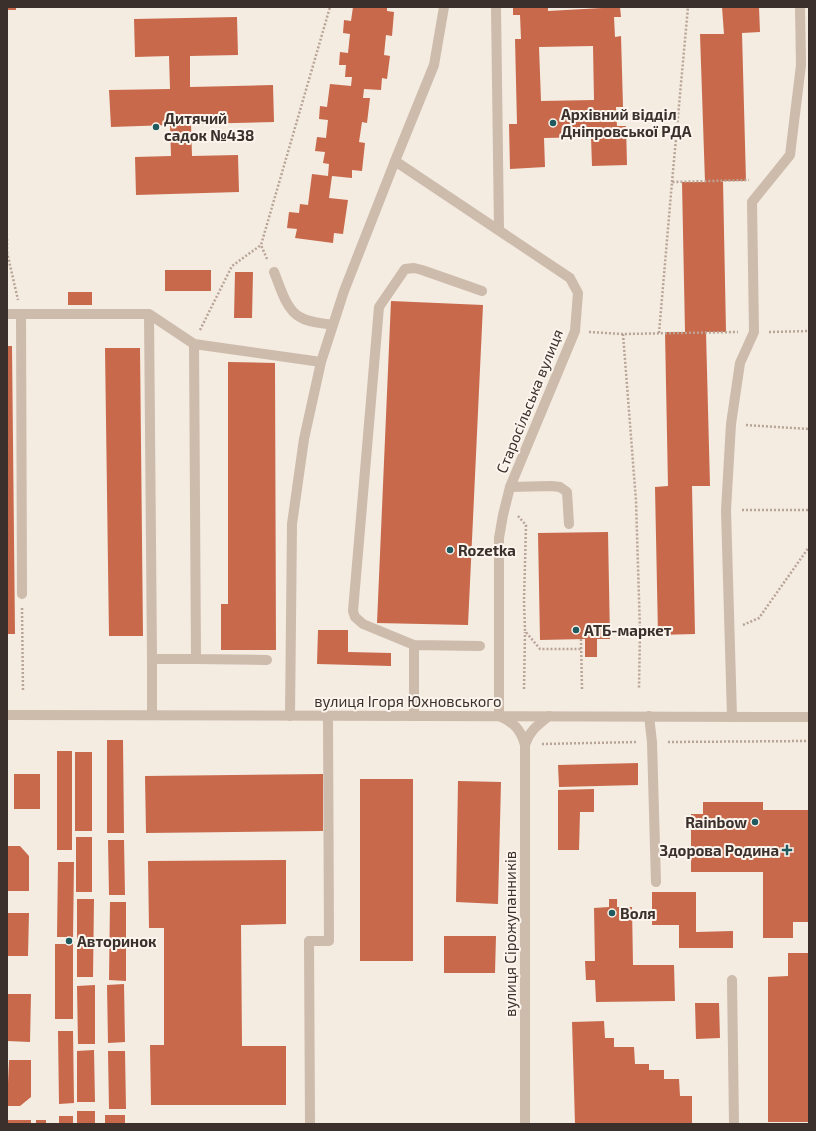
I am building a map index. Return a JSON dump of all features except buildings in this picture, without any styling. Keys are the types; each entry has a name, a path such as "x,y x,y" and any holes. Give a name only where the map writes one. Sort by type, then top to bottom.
{"street":[{"path":"290,716 292,524 304,439 321,362 333,325 369,224 434,65 444,7"},
{"path":"496,7 499,230"},
{"path":"732,716 726,510 731,424 740,363 754,332 752,202 790,155 801,64 800,7"},
{"name":"Старосільська вулиця","path":"395,161 570,278 578,293 575,331 510,487 499,538 499,716"},
{"path":"480,646 414,645 363,624 355,617 353,611 379,307 405,269 414,268 422,270 482,291"},
{"path":"274,272 290,307 295,313 306,320 333,325"},
{"path":"7,314 149,314 194,344 321,362"},
{"path":"21,314 22,594"},
{"path":"149,314 152,715"},
{"path":"194,344 196,659"},
{"path":"510,487 560,487 567,492 569,524"},
{"path":"414,645 414,716"},
{"path":"152,659 267,660"},
{"name":"вулиця Ігоря Юхновського","path":"7,715 809,717"},
{"path":"310,1124 309,941 329,941 328,716"},
{"name":"вулиця Сірожупанників","path":"499,716 510,721 518,728 525,745 525,1124"},
{"name":"вулиця Сірожупанників","path":"525,745 533,728 549,716"},
{"path":"649,716 652,742 656,882"},
{"path":"732,980 734,1124"}],"path":[{"path":"194,344 232,266 261,245 330,7"},
{"path":"659,333 688,7"},
{"path":"672,182 770,180"},
{"path":"7,240 7,252 21,314"},
{"path":"261,245 274,272"},
{"path":"575,331 623,334 809,331"},
{"path":"623,334 636,501 640,631 639,688"},
{"path":"731,424 809,428"},
{"path":"506,503 526,525 524,601 526,631 524,689"},
{"path":"726,510 809,510"},
{"path":"730,632 759,618 809,548"},
{"path":"22,594 23,691"},
{"path":"526,631 540,649 581,649"},
{"path":"580,640 582,689"},
{"path":"538,744 809,741"}],"place":[{"name":"Архівний відділ Дніпровської РДА","path":"553,123"},
{"name":"Дитячий садок №438","path":"156,127"},
{"name":"Rozetka","path":"450,550"},
{"name":"АТБ-маркет","path":"576,630"},
{"name":"Rainbow","path":"755,822"},
{"name":"Здорова Родина","path":"787,850"},
{"name":"Воля","path":"612,913"},
{"name":"Авторинок","path":"69,941"}]}
